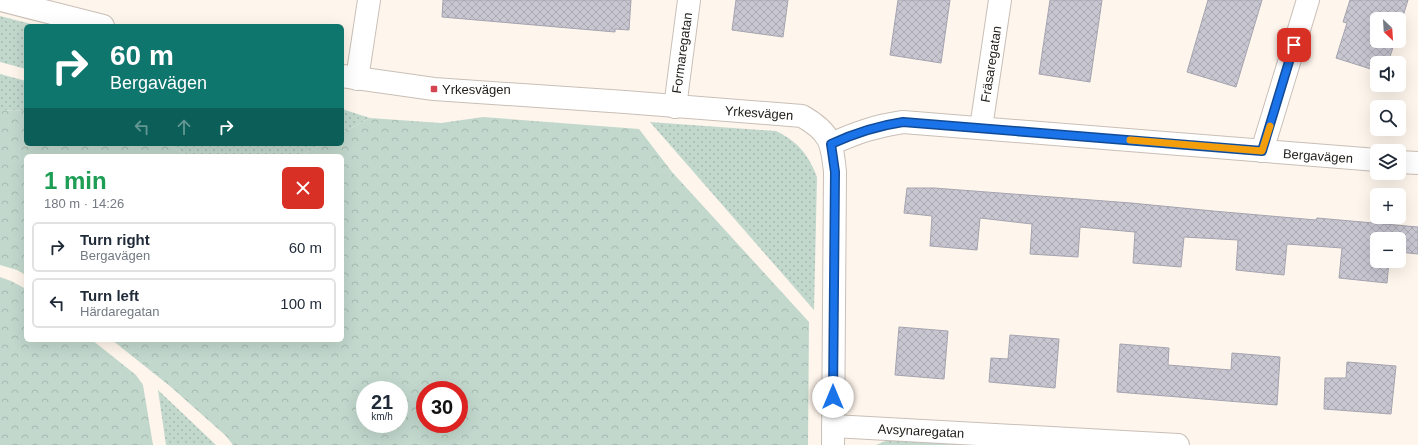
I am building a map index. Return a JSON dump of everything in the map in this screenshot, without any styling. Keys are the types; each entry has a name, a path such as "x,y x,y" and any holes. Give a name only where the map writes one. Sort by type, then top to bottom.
{"street":[{"path":"2,0 95,24"},
{"path":"350,78 369,0"},
{"name":"Formaregatan","path":"675,107 689,0"},
{"name":"Fräsaregatan","path":"981,128 1000,0"},
{"path":"1262,151 1308,0"},
{"name":"Yrkesvägen","path":"350,78 434,89 802,116 814,123 825,133 831,144"},
{"name":"Bergavägen","path":"831,144 874,127 903,122 1370,159"},
{"path":"831,144 835,172 833,435"},
{"path":"1406,162 1418,163"},
{"name":"Avsynaregatan","path":"833,435 1178,445"}],"green space":[{"path":"0,16 31,24 24,24 24,68 0,62"},
{"path":"0,74 24,80 24,111 0,110"},
{"path":"0,110 24,111 24,146 170,146 185,154 24,154 24,274 17,270 0,265"},
{"path":"344,110 370,118 344,132"},
{"path":"483,117 639,129 672,172 809,322 808,445 233,445 226,436 171,387 115,342 344,342 344,154 304,154 318,146 344,146 344,132 370,118 441,123"},
{"path":"650,122 776,131 796,144 806,155 817,177 814,310"},
{"path":"170,146 318,146 304,154 185,154"},
{"path":"0,277 24,288 24,342 95,342 136,375 143,385 153,445 0,445"},
{"path":"158,390 216,445 166,445"},
{"path":"890,439 981,445 876,445"}],"building":[{"path":"443,0 631,0 629,30 615,29 615,32 442,17"},
{"path":"736,0 788,0 783,37 732,30"},
{"path":"898,0 950,0 941,63 890,55"},
{"path":"1050,0 1102,0 1090,82 1039,74"},
{"path":"1208,0 1262,0 1236,87 1187,72"},
{"path":"1350,0 1408,0 1404,12 1370,12 1370,48 1393,48 1390,56 1370,56 1370,69 1336,58 1347,23 1343,22"},
{"path":"907,188 934,188 1131,203 1316,220 1317,218 1370,223 1370,224 1418,227 1418,254 1406,253 1406,232 1370,232 1370,268 1388,268 1387,283 1339,278 1342,248 1287,244 1284,275 1236,270 1238,240 1184,237 1181,267 1133,263 1135,232 1080,227 1078,257 1030,254 1032,224 980,218 977,250 930,246 932,216 904,213"},
{"path":"899,327 948,331 944,379 895,375"},
{"path":"1010,335 1059,339 1055,388 989,382 991,358 1008,359"},
{"path":"1120,344 1169,348 1168,365 1231,370 1232,353 1280,357 1277,405 1117,392"},
{"path":"1347,362 1396,366 1391,414 1324,409 1325,378 1346,378"}],"slow traffic":[{"path":"1130,140 1262,151 1270,126"}],"place":[{"name":"Yrkesvägen","path":"434,89"}],"route":[{"path":"833,397 835,172 831,144 859,132 882,125 903,122 1262,151 1294,45"}]}
